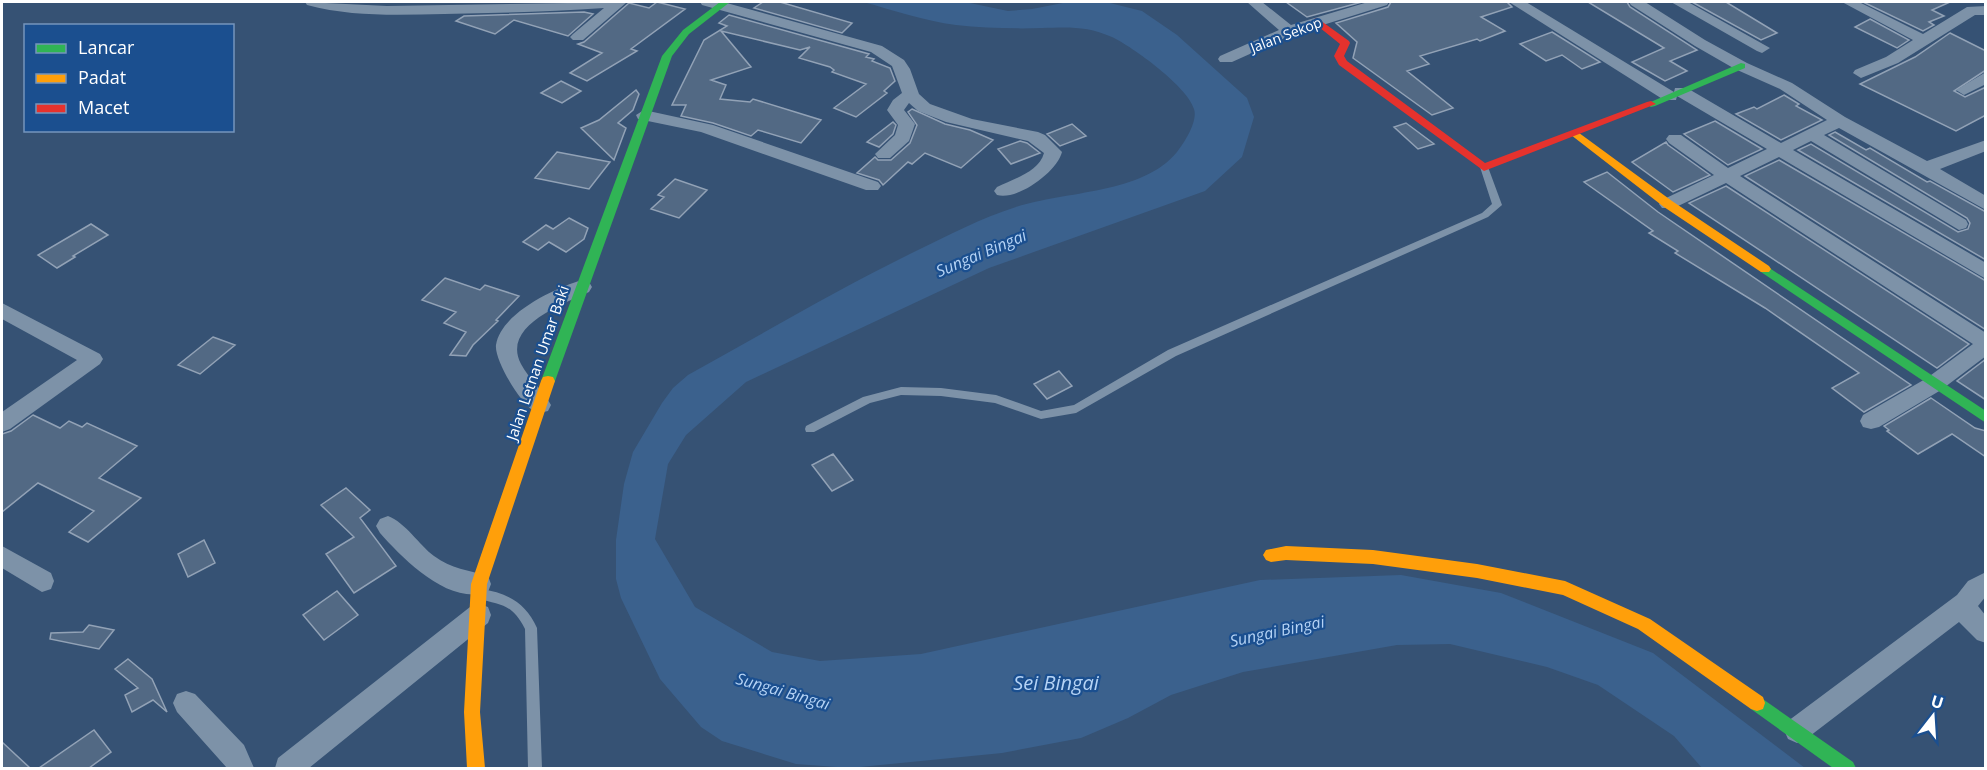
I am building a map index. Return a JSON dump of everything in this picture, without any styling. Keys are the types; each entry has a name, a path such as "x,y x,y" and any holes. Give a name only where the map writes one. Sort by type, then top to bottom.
{"street":[{"path":"312,2 381,10 525,9 620,2"},
{"path":"578,37 620,2"},
{"path":"1254,2 1288,31"},
{"name":"Jalan Sekop","path":"1226,59 1288,31 1382,2"},
{"path":"1516,2 1675,94 1779,150 1986,272"},
{"path":"1636,2 1741,66 1786,86 1839,121 1926,168 1986,204"},
{"path":"1678,2 1762,48"},
{"path":"1849,2 1924,40"},
{"path":"718,3 883,52 901,66 911,94 927,109 976,125 1032,136 1039,139 1053,152 1053,158 1044,169 1003,191"},
{"name":"Jalan Letnan Umar Baki","path":"476,768 472,712 479,598 540,405 667,56 676,41 718,3"},
{"path":"1862,72 1892,60 1976,7"},
{"path":"1317,21 1345,43 1339,56 1343,63 1436,134 1484,167 1675,94 1741,66"},
{"path":"1964,90 1986,77"},
{"path":"884,154 906,132 907,124 895,110 899,103 911,94"},
{"path":"644,115 678,119 719,131 765,150 872,186"},
{"path":"1668,204 1839,121"},
{"path":"1575,133 1668,204 1986,418"},
{"path":"1812,135 1959,224"},
{"path":"1675,139 1726,176 1986,344 1934,384 1871,421"},
{"path":"1926,168 1986,145"},
{"path":"540,405 520,381 508,358 506,344 510,333 524,318 582,286"},
{"path":"2,310 93,359 2,423"},
{"path":"288,768 479,598 462,582 431,570 388,526"},
{"path":"1271,555 1286,553 1373,557 1476,571 1565,588 1644,624 1707,670 1797,730 1847,768"},
{"path":"2,556 42,581"},
{"path":"1986,582 1968,594 1965,603 1966,613 1986,632"},
{"path":"1797,730 1965,603"},
{"path":"186,703 234,754 241,768"}],"lane":[{"path":"810,429 867,399 902,391 941,392 996,399 1041,415 1076,409 1172,353 1485,215 1497,205 1484,167"},
{"path":"479,598 498,596 513,602 524,613 531,628 536,768"}],"water":[{"name":"Sei Bingai","path":"863,2 965,2 1008,11 1068,2 1106,2 1142,11 1177,35 1247,98 1254,117 1242,157 1205,191 989,268 746,382 686,435 668,464 655,539 695,607 772,652 820,661 921,654 1260,580 1401,575 1501,593 1653,653 1805,768 1702,768 1674,736 1598,685 1547,667 1450,644 1397,645 1243,672 1171,695 1128,718 1081,738 1002,753 850,768 796,764 722,741 701,727 660,679 621,598 616,579 616,540 624,484 633,452 673,388 688,375 830,296 965,227 1016,207 1124,184 1144,176 1162,166 1177,152 1187,137 1194,119 1194,109 1190,100 1171,79 1133,49 1103,33 1069,28 956,25 920,18"}],"building":[{"path":"657,2 685,9 631,49 637,51 587,81 570,73 602,53 578,44 584,42 629,3 649,8"},
{"path":"763,2 780,2 852,23 842,33 754,8"},
{"path":"1286,2 1362,2 1307,17"},
{"path":"1391,2 1507,2 1512,7 1481,17 1505,31 1480,41 1477,39 1420,56 1429,64 1407,71 1453,108 1432,115 1353,58 1357,42 1336,23 1388,7"},
{"path":"1588,2 1627,2 1630,7 1697,50 1670,61 1687,71 1665,81 1632,62 1664,48"},
{"path":"1692,2 1726,2 1777,33 1761,40"},
{"path":"1863,2 1950,2 1932,10 1944,16 1929,22 1934,25 1923,31"},
{"path":"584,12 593,14 568,36 514,20 495,34 456,21 464,16"},
{"path":"729,15 869,54 866,57 890,68 895,81 884,91 887,93 856,117 834,108 866,84 832,72 834,70 830,67 799,58 810,47 800,50 721,31 751,67 711,80 726,85 720,99 750,102 753,99 821,120 801,143 758,130 751,136 713,123 681,116 686,105 672,105 704,40 727,26 719,23"},
{"path":"1870,19 1909,40 1897,48 1855,27"},
{"path":"1552,32 1600,62 1582,69 1562,55 1546,61 1520,44"},
{"path":"1950,33 1986,51 1986,70 1954,91 1965,97 1986,87 1986,115 1956,131 1860,84 1915,57"},
{"path":"561,81 581,91 562,103 541,93"},
{"path":"636,90 639,94 633,110 618,123 626,128 614,160 581,128 599,120"},
{"path":"1784,95 1799,104 1796,106 1822,120 1781,140 1736,114 1754,107 1757,109"},
{"path":"912,109 945,124 970,130 993,140 961,168 925,153 912,164 908,162 883,185 879,180 857,173 875,157 878,160 891,160 910,143 917,125 908,112"},
{"path":"1715,121 1762,149 1728,165 1684,134"},
{"path":"893,122 896,125 893,134 879,147 867,142"},
{"path":"1406,123 1434,144 1418,149 1394,127"},
{"path":"1072,124 1086,136 1060,146 1047,134"},
{"path":"1835,132 1866,150 1870,148 1927,182 1930,181 1986,212 1986,260 1798,150 1811,144 1958,232 1968,229 1970,223 1967,218 1829,135"},
{"path":"1020,141 1027,143 1040,153 1011,164 998,149"},
{"path":"1666,142 1710,175 1673,192 1632,162"},
{"path":"557,152 610,162 589,189 535,178"},
{"path":"1779,160 1986,281 1986,330 1745,176"},
{"path":"1607,172 1658,212 1911,385 1864,412 1832,388 1859,373 1765,308 1675,253 1678,251 1649,233 1653,231 1584,182"},
{"path":"675,179 707,190 679,218 651,209 664,197 658,195"},
{"path":"1726,186 1969,344 1937,368 1689,203"},
{"path":"569,218 588,228 584,239 566,252 549,242 538,250 523,242 546,225 553,229"},
{"path":"91,224 108,235 57,268 38,255"},
{"path":"445,278 480,290 485,285 519,296 496,320 498,321 473,345 466,356 450,355 466,332 444,323 456,312 422,300"},
{"path":"213,337 235,345 200,374 178,365"},
{"path":"1986,359 1986,400 1957,381"},
{"path":"1059,371 1072,386 1047,399 1034,384"},
{"path":"1931,398 1975,428 1986,431 1986,457 1952,434 1918,454 1887,431 1889,430 1884,426"},
{"path":"33,415 60,428 69,421 82,427 87,423 137,446 99,478 141,498 88,542 69,532 94,511 38,483 2,512 2,434 11,431"},
{"path":"833,454 853,480 832,491 812,465"},
{"path":"346,488 370,510 360,518 396,566 354,593 326,554 354,537 321,505"},
{"path":"204,540 215,563 188,577 178,554"},
{"path":"337,591 358,615 324,640 303,615"},
{"path":"89,625 114,630 99,649 50,639 51,633 83,632"},
{"path":"128,659 152,679 167,712 153,700 132,712 125,695 138,688 115,669"},
{"path":"94,730 111,752 89,768 39,768"},
{"path":"2,742 30,768 2,768"}],"traffic: fast":[{"path":"548,381 667,56 686,32 725,2"},
{"path":"1651,104 1741,66"},
{"path":"1765,269 1986,418"},
{"path":"1757,703 1847,768"}],"traffic: slow":[{"path":"1575,133 1668,204 1765,269"},
{"path":"476,768 472,712 479,584 548,381"},
{"path":"1271,555 1286,553 1373,557 1477,571 1565,588 1644,624 1757,703"}],"traffic: jam":[{"path":"1317,21 1345,43 1339,56 1343,63 1484,167 1651,104"}],"water label":[{"name":"Sungai Bingai","path":"981,253"},
{"name":"Sungai Bingai","path":"1277,631"},
{"name":"Sungai Bingai","path":"783,691"}]}
